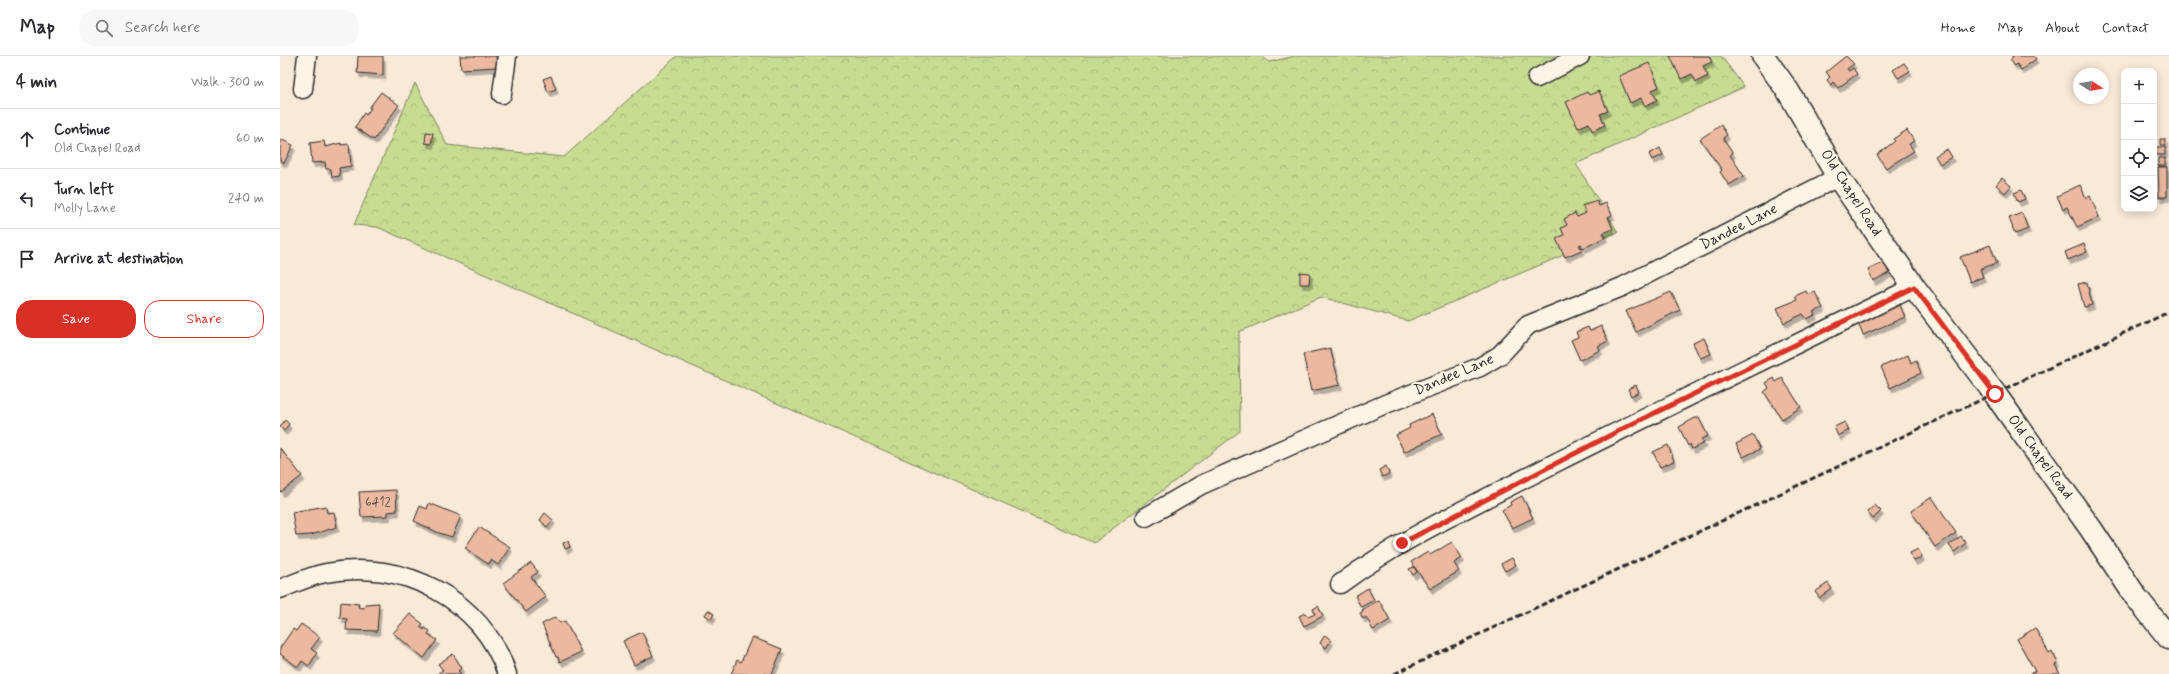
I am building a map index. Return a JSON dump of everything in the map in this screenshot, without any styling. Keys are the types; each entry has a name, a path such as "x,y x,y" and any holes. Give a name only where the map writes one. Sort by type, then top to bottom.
{"street":[{"path":"303,89 307,56"},
{"path":"502,94 507,56"},
{"path":"1537,78 1580,56"},
{"name":"Old Chapel Road","path":"1763,56 1788,91 1838,177 1914,287 1995,394 2091,528 2136,597 2169,638"},
{"name":"Dandee Lane","path":"1146,517 1201,485 1383,405 1480,367 1500,355 1528,325 1622,287 1838,177"},
{"path":"1340,584 1402,543 1449,518 1624,429 1914,287"},
{"path":"280,589 314,575 352,570 386,574 423,584 445,594 474,616 494,642 507,674"}],"green space":[{"path":"677,56 1262,56 1269,62 1295,56 1721,56 1744,87 1576,164 1618,232 1408,321 1321,297 1239,332 1240,431 1094,543 377,227 354,225 415,83 447,145 564,157"}],"building":[{"path":"358,56 383,56 383,75 357,73"},
{"path":"460,56 496,56 497,67 461,69"},
{"path":"1670,56 1709,56 1712,62 1703,66 1708,76 1696,82 1692,74 1681,79"},
{"path":"1846,56 1854,64 1847,69 1849,71 1853,68 1857,74 1838,88 1833,82 1831,85 1827,80 1830,77 1826,72"},
{"path":"2012,56 2034,56 2036,59 2021,70 2017,64 2015,66 2010,60 2013,58"},
{"path":"1649,63 1659,87 1652,90 1657,100 1645,106 1641,98 1630,103 1619,76"},
{"path":"1904,63 1910,71 1898,78 1893,70"},
{"path":"551,76 556,89 548,92 543,79"},
{"path":"1599,91 1608,111 1600,114 1605,125 1592,131 1589,123 1578,128 1566,102 1587,92 1589,95"},
{"path":"381,92 399,105 374,140 355,127 364,113 366,115 371,108 369,108"},
{"path":"1721,125 1727,135 1723,138 1733,153 1730,155 1744,176 1729,185 1720,172 1722,170 1700,139"},
{"path":"1907,130 1914,141 1909,144 1914,151 1886,168 1877,155 1895,141 1893,139"},
{"path":"426,132 433,133 431,144 425,143"},
{"path":"280,139 293,145 284,163 280,161"},
{"path":"2160,139 2165,139 2165,145 2160,145"},
{"path":"324,141 325,147 341,143 341,145 349,144 351,166 339,168 340,176 332,177 331,169 326,169 325,162 312,163 310,143"},
{"path":"2157,147 2165,147 2165,155 2157,155"},
{"path":"1660,148 1663,155 1652,160 1649,154"},
{"path":"1947,149 1952,157 1940,164 1935,156"},
{"path":"2158,158 2165,158 2165,166 2158,166"},
{"path":"2158,167 2167,167 2167,197 2159,197"},
{"path":"2002,178 2011,186 2005,193 1996,185"},
{"path":"2080,185 2086,198 2090,196 2099,217 2077,227 2067,207 2063,209 2057,196"},
{"path":"2021,190 2025,199 2018,202 2014,193"},
{"path":"1597,201 1599,206 1606,203 1612,215 1608,217 1613,229 1603,233 1605,237 1590,245 1583,248 1581,244 1579,245 1582,250 1565,257 1556,239 1564,235 1561,228 1567,225 1564,219 1575,213 1577,217 1586,213 1582,206"},
{"path":"2022,213 2028,229 2015,234 2009,218"},
{"path":"2084,244 2087,252 2068,260 2065,252"},
{"path":"1990,245 1997,263 1980,269 1983,277 1970,282 1960,257"},
{"path":"1884,262 1889,273 1873,281 1868,270"},
{"path":"1300,272 1310,273 1309,284 1300,284"},
{"path":"2087,282 2092,305 2084,307 2078,284"},
{"path":"1806,291 1808,295 1815,292 1823,308 1813,312 1815,315 1807,319 1803,314 1784,323 1777,308 1797,300 1795,296"},
{"path":"1671,292 1680,310 1636,332 1626,311"},
{"path":"1897,298 1905,317 1863,335 1855,316"},
{"path":"1601,326 1608,341 1598,346 1600,350 1580,360 1571,340 1578,337 1576,332 1588,327 1590,331"},
{"path":"1704,338 1711,354 1700,358 1693,343"},
{"path":"1330,348 1340,385 1311,391 1303,354"},
{"path":"1908,355 1911,363 1916,360 1921,373 1890,388 1881,367"},
{"path":"1774,378 1776,382 1782,378 1801,407 1782,419 1764,392 1769,388 1766,383"},
{"path":"1636,385 1639,392 1631,396 1628,389"},
{"path":"1432,414 1442,434 1404,452 1396,435 1410,428 1409,425"},
{"path":"1695,418 1699,418 1708,436 1701,439 1704,443 1692,449 1690,444 1688,446 1679,427"},
{"path":"285,420 289,424 284,431 280,427"},
{"path":"1845,422 1849,430 1838,436 1834,427"},
{"path":"1753,435 1760,449 1743,457 1736,444"},
{"path":"1668,445 1674,461 1660,467 1653,452"},
{"path":"280,448 302,476 281,492 280,491"},
{"path":"1386,466 1389,474 1382,477 1379,470"},
{"path":"396,490 397,511 388,512 388,516 361,517 359,492"},
{"path":"1522,496 1533,518 1512,528 1502,510 1511,505 1510,502"},
{"path":"1932,497 1956,533 1935,547 1911,511"},
{"path":"429,503 461,516 452,537 439,533 414,521 420,506 427,509"},
{"path":"1875,505 1881,511 1873,519 1867,512"},
{"path":"326,506 327,513 334,512 337,527 311,535 296,536 292,512"},
{"path":"545,513 553,520 547,527 540,520"},
{"path":"479,527 510,547 498,565 491,560 489,564 485,562 465,548"},
{"path":"1961,536 1966,543 1954,552 1949,545"},
{"path":"568,541 570,547 565,549 563,543"},
{"path":"1452,542 1462,558 1454,563 1459,571 1430,589 1411,562 1428,552 1430,555"},
{"path":"1918,549 1922,557 1914,561 1910,553"},
{"path":"1512,558 1516,565 1505,571 1501,564"},
{"path":"531,563 538,572 531,577 546,597 526,612 503,583"},
{"path":"1414,567 1417,572 1413,575 1409,569"},
{"path":"1828,583 1832,589 1820,598 1815,592"},
{"path":"1368,588 1374,600 1361,607 1355,596"},
{"path":"1379,600 1390,620 1373,630 1366,617 1363,619 1360,613 1363,611 1362,610"},
{"path":"341,602 359,604 358,607 364,608 365,604 379,603 377,631 346,630 347,619 340,618"},
{"path":"1318,606 1323,616 1304,626 1299,616 1305,613 1308,617 1315,614 1313,609"},
{"path":"708,610 714,614 711,619 705,615"},
{"path":"410,614 423,624 420,627 424,630 425,628 430,631 428,634 437,640 424,658 393,633"},
{"path":"556,617 560,623 565,621 581,652 560,662 558,657 556,657 542,624"},
{"path":"301,624 320,637 311,649 317,653 309,666 302,661 298,667 280,654 280,648 293,629 296,631"},
{"path":"2035,628 2049,653 2052,651 2058,663 2055,665 2060,674 2030,674 2035,671 2017,639"},
{"path":"642,632 653,656 634,665 623,641"},
{"path":"1325,635 1331,640 1326,648 1320,643"},
{"path":"752,637 782,649 772,674 731,674 737,660 741,662"},
{"path":"453,654 462,668 458,671 461,674 437,674 443,670 438,664"}],"railway":[{"path":"1394,674 2169,312"}],"route":[{"path":"1402,543 1630,425 1914,287 1995,394"}]}
